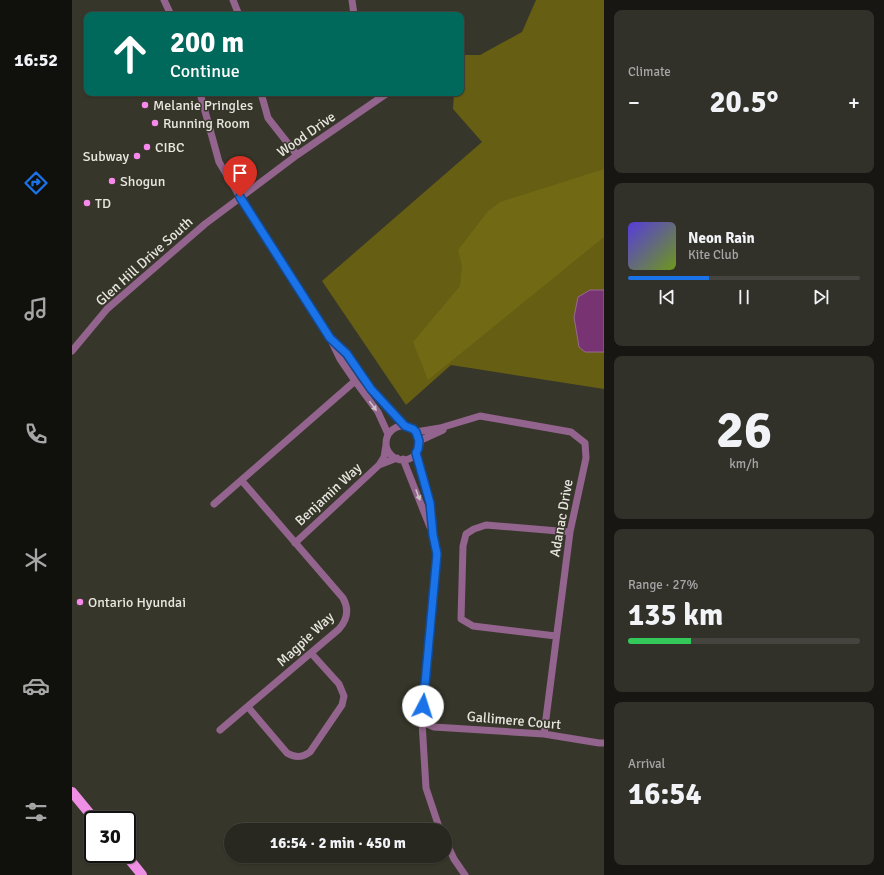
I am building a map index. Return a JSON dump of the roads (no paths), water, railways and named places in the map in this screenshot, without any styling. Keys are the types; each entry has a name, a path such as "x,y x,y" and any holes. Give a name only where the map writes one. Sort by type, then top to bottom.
{"main road":[{"path":"72,792 88,811"},
{"path":"132,863 142,875"}],"street":[{"path":"164,0 170,12"},
{"path":"233,0 238,12"},
{"path":"352,0 354,12"},
{"path":"201,96 219,162 330,338 340,359 378,412 388,434"},
{"path":"262,96 268,118 298,155"},
{"name":"Wood Drive","path":"240,197 383,96"},
{"name":"Glen Hill Drive South","path":"72,351 107,309 205,224 240,197"},
{"path":"330,338 347,354 371,389 405,426"},
{"path":"214,504 355,381"},
{"name":"Adanac Drive","path":"416,432 440,428 480,416 571,432 585,443 586,458 570,532 544,734"},
{"name":"Adanac Drive","path":"419,441 453,423"},
{"path":"405,426 416,432 419,441 418,449 410,458 400,459 388,452 386,445 388,434 395,427 405,426"},
{"name":"Benjamin Way","path":"295,543 379,465 384,457 386,445"},
{"path":"416,453 430,503 433,535 437,554 422,722 426,788 438,823"},
{"path":"400,459 433,535"},
{"name":"Benjamin Way","path":"379,465 400,459"},
{"name":"Magpie Way","path":"220,730 342,626 346,617 347,608 343,598 242,481"},
{"path":"556,636 473,626 461,618 462,546 466,534 474,528 486,525 570,532"},
{"path":"248,707 287,752 293,756 299,757 305,756 310,752 342,706 344,696 339,684 311,653"},
{"name":"Gallimere Court","path":"422,722 434,726 544,734 604,743"},
{"path":"452,855 465,875"}],"place":[{"name":"Melanie Pringles","path":"145,105"},
{"name":"Running Room","path":"155,123"},
{"name":"CIBC","path":"147,147"},
{"name":"Subway","path":"137,156"},
{"name":"Shogun","path":"112,181"},
{"name":"TD","path":"87,203"},
{"name":"Ontario Hyundai","path":"80,602"}]}
